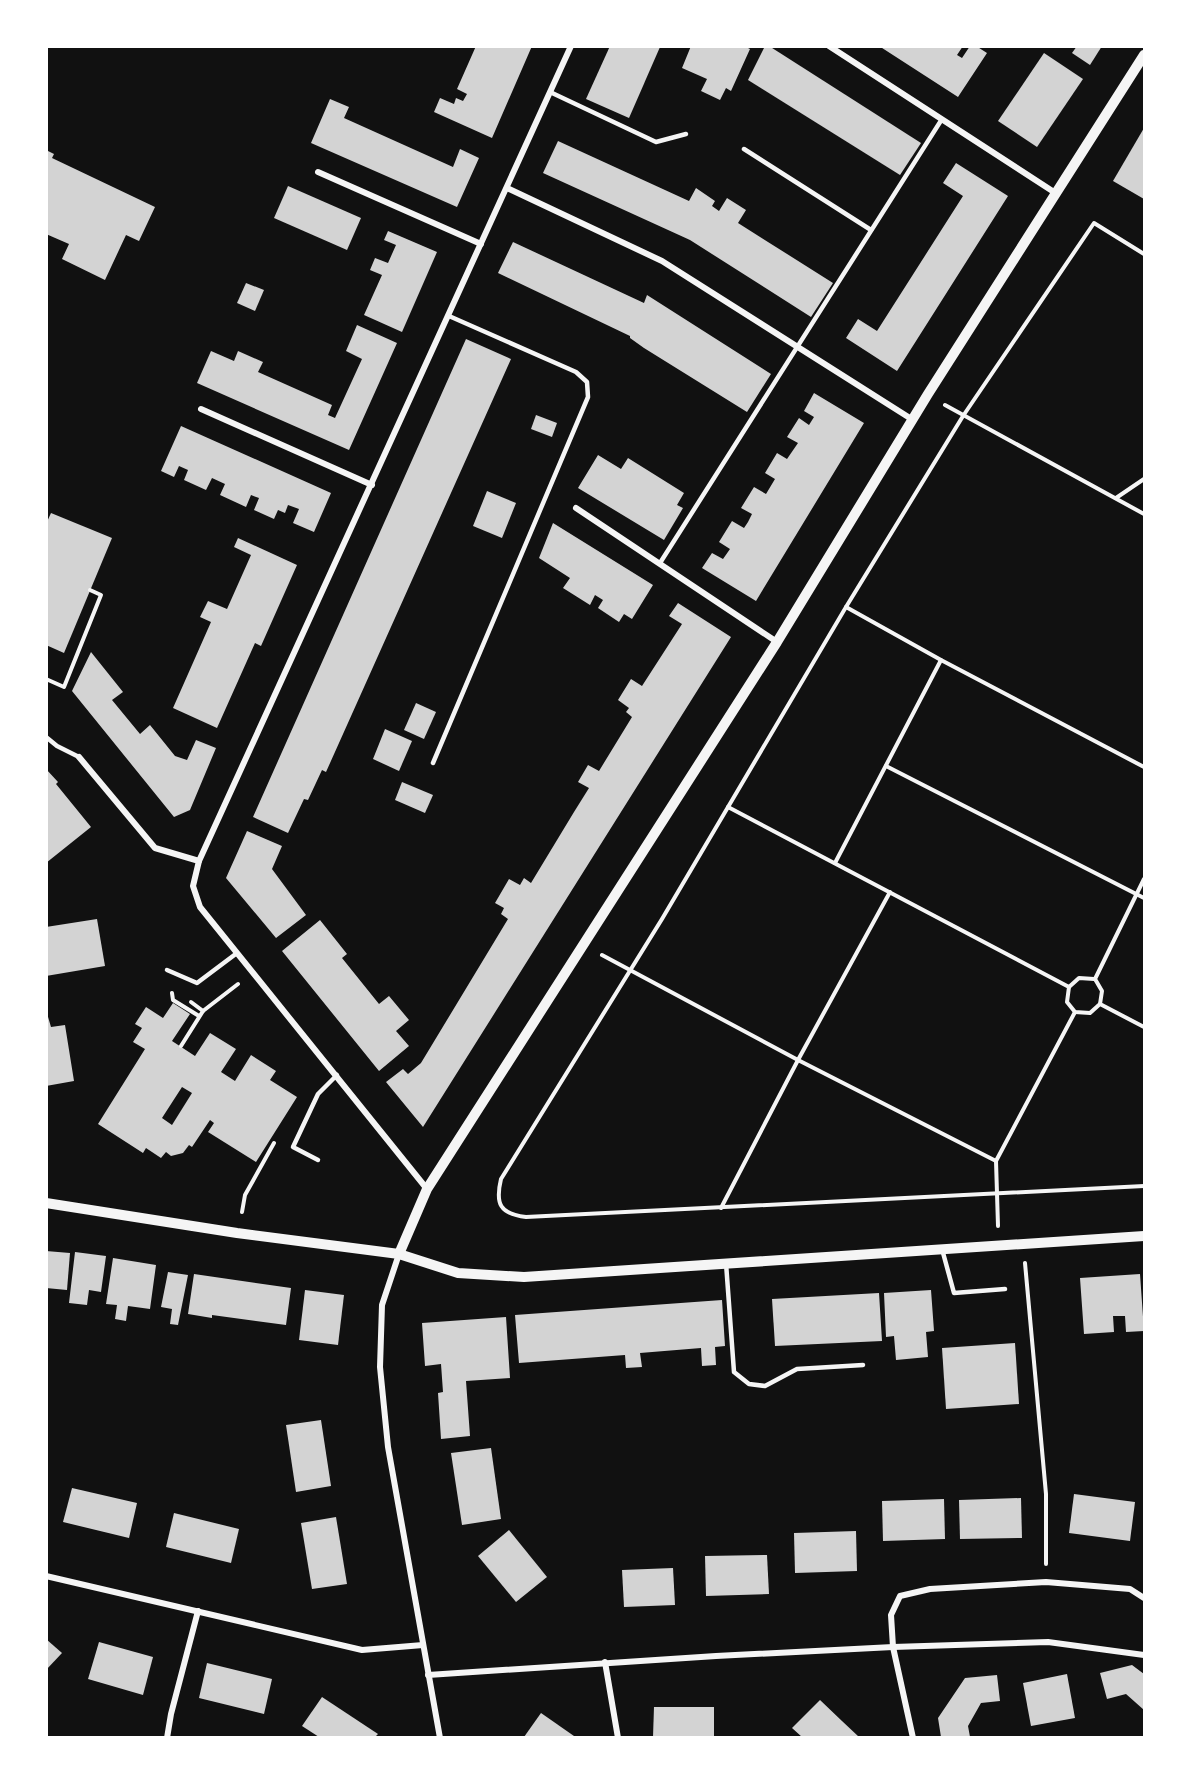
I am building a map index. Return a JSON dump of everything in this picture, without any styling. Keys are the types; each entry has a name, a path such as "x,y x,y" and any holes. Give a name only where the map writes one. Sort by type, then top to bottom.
{"street":[{"path":"427,1189 200,907 193,886 200,861 571,46"},
{"path":"829,46 1057,194"},
{"path":"440,1737 388,1447 380,1367 382,1305 399,1254 427,1189 777,642 928,394 1144,55"},
{"path":"318,172 481,244"},
{"path":"507,188 662,261 913,420"},
{"path":"201,409 372,485"},
{"path":"576,508 777,642"},
{"path":"79,757 154,848 200,861"},
{"path":"46,1203 237,1233 399,1254 458,1273 524,1277 1144,1236"},
{"path":"46,1576 362,1650 423,1645"},
{"path":"913,1737 893,1647 891,1615 900,1596 930,1589 1046,1582 1130,1589 1144,1598"},
{"path":"167,1737 198,1611"},
{"path":"428,1675 716,1656 1048,1642 1144,1655"},
{"path":"605,1662 618,1737"}],"lane":[{"path":"550,93 656,141 686,134"},
{"path":"660,563 942,119"},
{"path":"744,149 871,230"},
{"path":"433,764 588,397 587,382 576,372 449,316"},
{"path":"46,737 57,746 79,757"},
{"path":"167,970 197,983 237,953"},
{"path":"318,1160 293,1147 318,1094 337,1075"},
{"path":"942,1249 954,1293 1005,1289"},
{"path":"726,1263 734,1372 749,1384 765,1386 796,1369 863,1365"}],"path":[{"path":"1144,254 1094,223 963,416 501,1179 498,1195 502,1207 512,1215 526,1217 1144,1186"},
{"path":"928,394 963,416 1144,514"},
{"path":"1116,498 1144,479"},
{"path":"46,679 64,687 101,595 90,590"},
{"path":"846,607 1144,767"},
{"path":"835,862 941,660"},
{"path":"886,766 1144,898"},
{"path":"728,807 1069,987"},
{"path":"1095,979 1144,879"},
{"path":"721,1208 798,1060 890,892"},
{"path":"583,944 798,1060 996,1161"},
{"path":"181,1046 203,1011 253,973"},
{"path":"1079,978 1095,979 1102,991 1100,1004 1090,1013 1075,1012 1067,1002 1069,987 1079,978"},
{"path":"189,1001 203,1011"},
{"path":"1100,1004 1144,1027"},
{"path":"999,1245 996,1161 1075,1012"},
{"path":"237,1233 245,1195 276,1138"},
{"path":"1023,1244 1046,1494 1046,1582"}],"building":[{"path":"476,46 532,46 492,138 434,112 440,98 454,104 456,98 463,101 467,94 457,89"},
{"path":"610,46 660,47 629,118 586,99"},
{"path":"691,46 744,46 750,49 731,91 726,88 720,100 701,91 707,79 682,68"},
{"path":"765,46 769,46 921,143 900,175 748,80"},
{"path":"879,46 963,46 957,55 962,58 970,46 976,46 987,53 958,97"},
{"path":"1077,46 1102,46 1090,65 1072,53"},
{"path":"1044,53 1083,79 1037,147 998,121"},
{"path":"330,99 349,107 344,118 453,167 460,149 479,158 457,207 311,143"},
{"path":"1144,128 1144,199 1113,181"},
{"path":"558,141 689,201 696,188 715,201 712,206 719,211 727,198 746,210 738,223 833,283 811,317 690,240 543,173"},
{"path":"46,150 54,154 52,158 155,207 139,241 126,235 105,280 62,259 69,244 46,234"},
{"path":"956,163 1008,196 897,371 846,338 858,319 877,331 963,196 943,183"},
{"path":"288,186 361,218 347,250 274,218"},
{"path":"388,231 437,252 402,332 364,315 382,275 370,270 375,258 388,263 396,245 384,240"},
{"path":"513,242 644,303 647,295 771,374 747,412 644,348 630,336 498,273"},
{"path":"246,283 264,290 255,311 237,303"},
{"path":"357,325 397,343 349,450 197,383 211,351 234,361 238,351 263,362 258,372 332,405 328,415 335,418 362,359 346,351"},
{"path":"466,339 511,359 326,772 322,770 308,800 304,799 288,833 253,817"},
{"path":"814,393 864,423 756,601 702,568 712,553 723,559 730,549 719,542 732,521 744,528 748,522 752,514 741,508 754,487 766,494 775,479 765,473 777,453 787,459 798,443 787,437 799,418 809,425 814,417 804,411"},
{"path":"536,415 557,423 552,437 531,429"},
{"path":"181,426 331,493 314,532 293,523 299,509 288,505 285,513 278,510 274,519 254,510 259,498 251,495 246,507 220,495 225,484 212,478 206,490 184,480 188,470 179,466 174,477 161,471"},
{"path":"598,455 621,469 628,458 684,493 677,505 683,508 664,540 578,488"},
{"path":"487,491 516,503 502,538 473,526"},
{"path":"51,513 112,538 64,653 46,645 46,524"},
{"path":"553,523 653,585 632,619 624,614 619,622 598,608 603,600 595,595 590,605 563,588 570,578 539,558"},
{"path":"238,538 297,565 261,646 255,643 217,728 173,708 211,622 200,617 208,601 227,609 251,555 234,547"},
{"path":"678,603 731,637 423,1127 386,1082 403,1069 408,1074 421,1063 508,919 501,914 504,908 495,903 509,879 520,885 524,878 531,883 589,788 578,782 588,765 599,771 632,717 626,712 629,708 618,700 631,679 642,686 682,624 669,616"},
{"path":"91,652 123,692 112,700 140,734 150,725 175,756 187,760 196,740 216,748 190,810 174,817 72,691"},
{"path":"416,703 436,712 424,739 404,730"},
{"path":"385,729 412,741 399,771 373,759"},
{"path":"46,769 91,827 46,863"},
{"path":"402,782 433,795 425,813 395,800"},
{"path":"247,831 282,846 272,869 306,915 276,938 226,878"},
{"path":"97,919 105,966 46,976 46,927"},
{"path":"320,920 347,954 342,958 379,1004 389,996 409,1020 396,1031 409,1046 379,1071 282,951"},
{"path":"173,1003 190,1014 172,1041 195,1056 210,1033 236,1049 221,1072 235,1081 251,1055 276,1071 270,1080 297,1097 256,1162 208,1132 214,1123 210,1120 192,1147 189,1145 183,1153 171,1156 166,1152 161,1158 146,1148 143,1153 98,1124 145,1049 133,1042 142,1028 135,1024 146,1007 163,1018","holes":["182,1087 192,1093 172,1125 162,1118"]},
{"path":"46,1010 51,1027 65,1025 74,1081 46,1086"},
{"path":"46,1251 70,1253 67,1290 46,1288"},
{"path":"75,1252 106,1256 101,1292 89,1290 87,1305 69,1303"},
{"path":"113,1258 156,1265 150,1309 128,1306 126,1321 115,1319 117,1305 106,1304"},
{"path":"168,1272 188,1275 178,1325 170,1324 172,1309 161,1307"},
{"path":"194,1274 291,1288 286,1325 188,1314"},
{"path":"1140,1274 1144,1331 1126,1332 1125,1316 1113,1316 1114,1332 1084,1334 1080,1278"},
{"path":"305,1290 344,1295 338,1345 299,1340"},
{"path":"931,1290 934,1331 926,1332 928,1357 896,1360 894,1336 886,1337 884,1293"},
{"path":"879,1293 882,1341 775,1346 772,1299"},
{"path":"722,1300 725,1346 715,1347 716,1365 702,1366 701,1348 640,1353 642,1367 626,1368 625,1355 519,1363 515,1315"},
{"path":"506,1317 510,1378 466,1381 470,1436 441,1439 438,1393 443,1392 441,1364 425,1366 422,1323"},
{"path":"1015,1343 1019,1404 946,1409 942,1348"},
{"path":"321,1420 331,1486 296,1492 286,1425"},
{"path":"491,1448 501,1519 462,1525 451,1453"},
{"path":"72,1488 137,1503 129,1538 63,1522"},
{"path":"1074,1494 1135,1502 1130,1541 1069,1533"},
{"path":"1021,1498 1022,1538 960,1539 959,1500"},
{"path":"944,1499 945,1539 883,1541 882,1501"},
{"path":"174,1513 239,1529 231,1563 166,1547"},
{"path":"336,1517 347,1584 312,1589 301,1523"},
{"path":"509,1530 547,1577 516,1602 478,1556"},
{"path":"856,1531 857,1571 795,1573 794,1533"},
{"path":"767,1555 769,1594 706,1596 705,1556"},
{"path":"673,1568 675,1605 624,1607 622,1570"},
{"path":"46,1639 62,1653 46,1670"},
{"path":"99,1642 153,1657 143,1695 88,1679"},
{"path":"207,1663 272,1679 264,1714 199,1698"},
{"path":"1132,1665 1144,1674 1144,1710 1126,1694 1107,1699 1100,1673"},
{"path":"1067,1674 1075,1718 1031,1726 1023,1683"},
{"path":"997,1675 1000,1701 981,1703 968,1726 970,1737 941,1737 938,1718 965,1678"},
{"path":"322,1697 378,1734 375,1737 319,1737 302,1726"},
{"path":"820,1700 859,1737 802,1737 792,1728"},
{"path":"654,1707 714,1707 714,1737 653,1737"},
{"path":"541,1713 574,1736 524,1737"}]}
